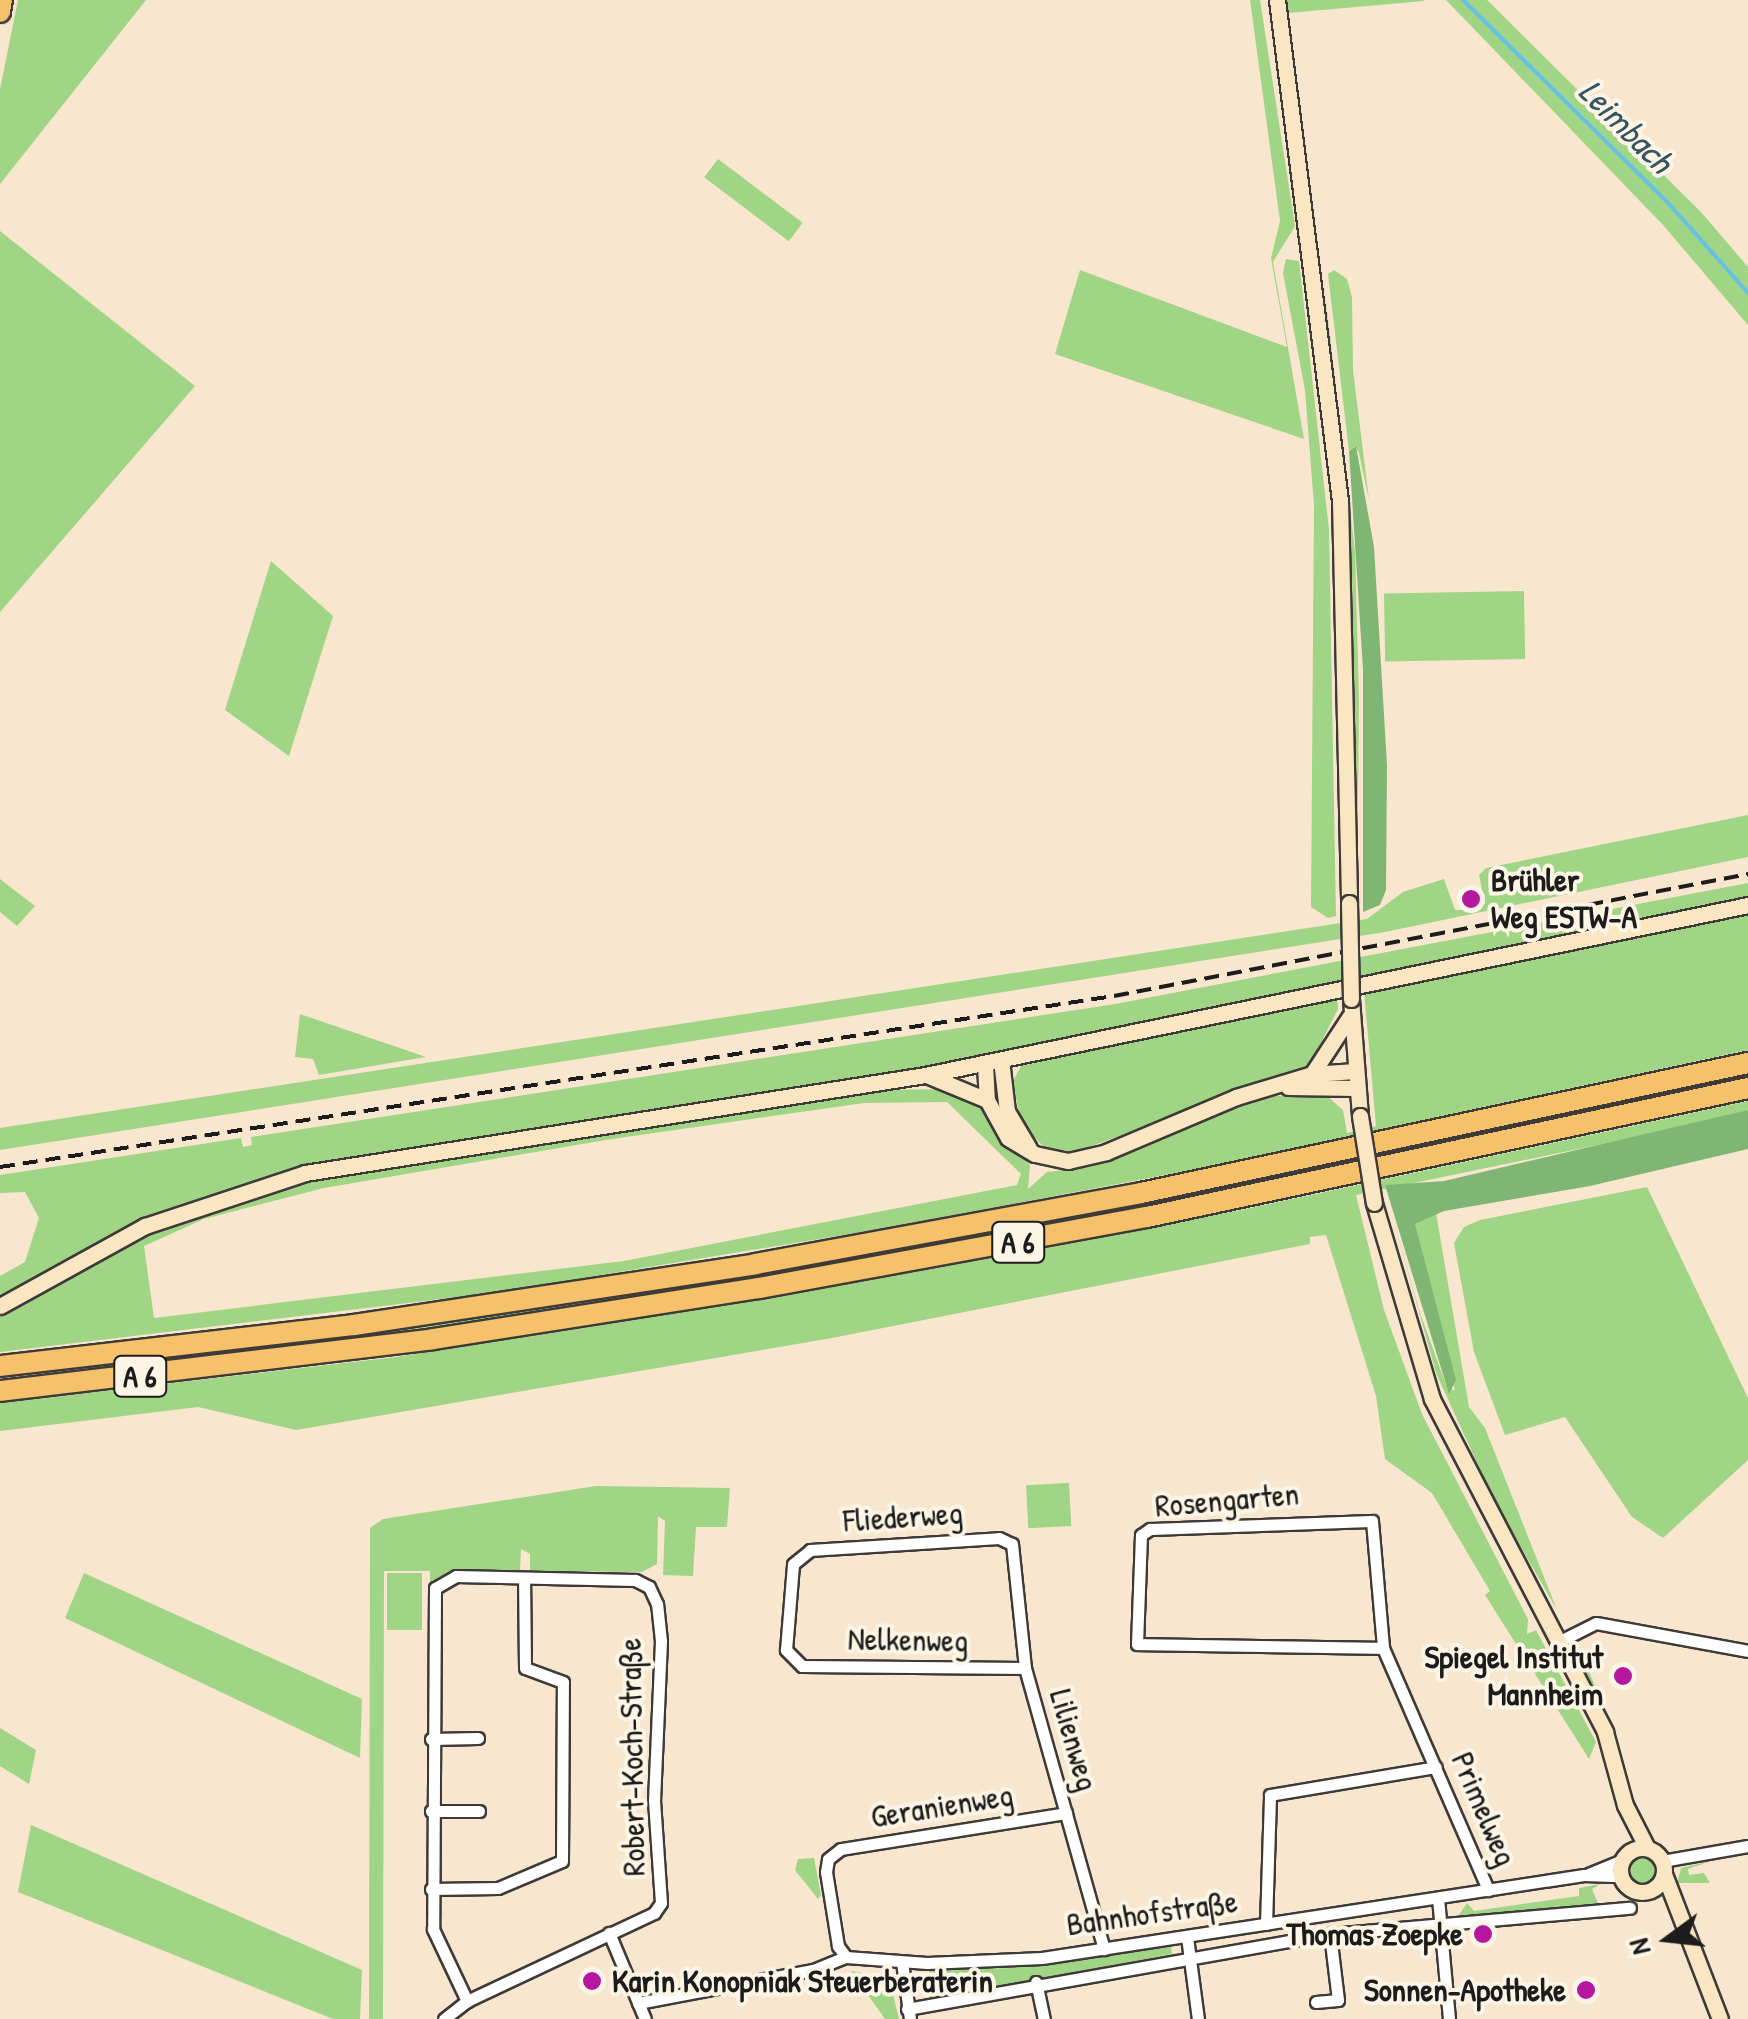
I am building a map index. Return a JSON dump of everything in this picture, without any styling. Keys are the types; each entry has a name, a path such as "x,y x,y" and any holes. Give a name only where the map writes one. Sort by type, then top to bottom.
{"highway":[{"path":"0,12 2,0"},
{"name":"A 6","path":"0,1366 354,1325 755,1264 1158,1190 1748,1063"},
{"name":"A 6","path":"0,1390 414,1341 759,1288 1146,1217 1748,1088"}],"main road":[{"path":"1277,0 1313,267 1344,559 1354,1070 1374,1204 1409,1338 1452,1444 1605,1732 1626,1805 1647,1848 1663,1868 1720,2019"},
{"path":"0,1306 144,1226 306,1173 925,1075 1748,905"},
{"path":"1312,1074 1351,1005"},
{"path":"993,1062 987,1100 1001,1129 1031,1152 1057,1160 1092,1157 1220,1104 1312,1074 1354,1070"},
{"path":"993,1062 1007,1111 1031,1152"},
{"path":"925,1075 987,1100"},
{"path":"1280,1087 1357,1088"},
{"path":"1626,1805 1623,1863 1633,1891 1652,1890 1678,1910"},
{"path":"1623,1863 1647,1848"},
{"path":"1652,1890 1663,1868"}],"street":[{"name":"Primelweg","path":"1372,1521 1383,1648 1488,1890"},
{"name":"Rosengarten","path":"1372,1521 1150,1528 1137,1546 1137,1644 1383,1648"},
{"name":"Fliederweg","path":"792,1660 786,1650 799,1556 810,1550 999,1538 1012,1544"},
{"name":"Lilienweg","path":"1012,1544 1025,1668 1104,1949"},
{"path":"432,1889 498,1888 562,1861 563,1682 525,1668 524,1578 448,1578 435,1588 430,1610 432,1889 437,1944 467,2001"},
{"name":"Robert-Koch-Straße","path":"524,1578 620,1578 649,1588 660,1641 654,1800 661,1903 644,1919 609,1932"},
{"path":"1558,1642 1596,1623 1748,1651"},
{"name":"Nelkenweg","path":"792,1660 802,1666 1025,1668"},
{"path":"431,1739 478,1738"},
{"path":"1266,1924 1270,1795 1436,1767"},
{"path":"432,1811 479,1811"},
{"name":"Geranienweg","path":"846,1957 838,1946 828,1858 840,1849 1066,1813"},
{"path":"1663,1868 1748,1846"},
{"name":"Bahnhofstraße","path":"846,1957 902,1962 992,1962 1104,1949 1584,1875 1623,1863"},
{"path":"1438,1898 1449,2019"},
{"name":"Bahnhofstraße","path":"908,2014 1036,1982 1330,1934 1440,1921 1630,1908"},
{"path":"444,2019 467,2001 609,1932 645,2019"},
{"path":"1316,2002 1338,2000 1330,1934"},
{"path":"1187,1937 1198,2019"},
{"path":"638,2003 813,1970 846,1957"},
{"path":"902,1962 908,2014"},
{"path":"1036,1982 1044,2019"}],"green space":[{"path":"18,0 146,0 0,184 0,89"},
{"path":"1250,0 1260,0 1295,226 1273,262 1304,439 1055,354 1080,270 1287,347 1271,258 1280,221"},
{"path":"1286,0 1423,0 1424,1 1288,13"},
{"path":"1446,0 1487,0 1701,212 1748,267 1748,325 1664,226"},
{"path":"718,159 803,223 789,241 704,177"},
{"path":"0,231 195,386 0,612"},
{"path":"1286,259 1299,261 1329,530 1336,916 1328,918 1311,907 1314,505 1305,390 1283,273"},
{"path":"1334,270 1347,279 1352,297 1353,370 1369,500 1359,453 1355,446 1349,451 1328,274"},
{"path":"1324,284 1355,552 1359,700 1357,901 1352,573"},
{"path":"1356,446 1374,547 1387,765 1386,890 1380,905 1363,912 1363,669 1349,451"},
{"path":"271,561 333,616 289,756 225,710"},
{"path":"1524,591 1525,659 1385,661 1384,593"},
{"path":"1748,815 1748,857 1385,932 0,1150 0,1128 1367,919 1403,892 1444,879 1455,910 1463,910 1485,904 1479,875 1486,868"},
{"path":"0,879 35,906 17,926 0,912"},
{"path":"1748,883 1748,899 872,1077 290,1170 141,1220 0,1298 0,1276 25,1262 39,1218 25,1192 0,1193 0,1175 241,1138 243,1147 252,1145 251,1137 1115,1004"},
{"path":"1748,912 1748,1050 1186,1171 886,1228 491,1293 0,1352 0,1313 131,1238 302,1180 383,1164 880,1090 951,1089 975,1100 1030,1165 1028,1189 1047,1172 1088,1167 1228,1108 1274,1096 1327,1096 1343,1110 1347,1133 1376,1126 1364,991","holes":["947,1102 1021,1174 1017,1185 624,1261 154,1318 144,1246 204,1219 324,1188 612,1139 864,1103"]},
{"path":"1337,996 1338,1009 1308,1068 1075,1152 1045,1148 1021,1124 1013,1081 1021,1066"},
{"path":"300,1014 426,1057 319,1075 313,1059 295,1057"},
{"path":"1748,1072 1748,1080 1600,1113 1049,1227 499,1321 254,1354 252,1347 958,1237"},
{"path":"1748,1101 1748,1110 1685,1127 1356,1195 1384,1310 1422,1414 1528,1619 1527,1634 1536,1630 1596,1742 1589,1759 1485,1595 1490,1591 1432,1493 1385,1459 1376,1396 1326,1235 1310,1237 1310,1244 832,1338 296,1430 198,1407 0,1431 0,1403 396,1357 771,1298 1236,1211"},
{"path":"1748,1110 1748,1149 1590,1186 1444,1211 1415,1224 1456,1380 1449,1394 1385,1185 1444,1181"},
{"path":"1647,1187 1748,1398 1748,1460 1663,1538 1632,1517 1565,1417 1505,1435 1474,1352 1454,1243 1464,1227 1480,1220"},
{"path":"1390,1208 1419,1310 1446,1385 1455,1391 1414,1224 1436,1213 1469,1407 1485,1428 1557,1610 1494,1500 1436,1373"},
{"path":"1069,1483 1071,1526 1028,1528 1026,1485"},
{"path":"596,1486 730,1488 727,1527 696,1527 693,1576 663,1575 665,1521 658,1516 657,1564 642,1572 530,1571 530,1554 521,1549 520,1571 451,1570 430,1583 430,1571 384,1571 383,2019 369,2019 370,1528 383,1519"},
{"path":"84,1573 362,1699 360,1758 65,1618"},
{"path":"387,1573 422,1573 422,1630 387,1630"},
{"path":"1577,1641 1606,1714 1604,1715 1572,1653"},
{"path":"0,1728 36,1750 29,1784 0,1766"},
{"path":"31,1825 362,1970 360,2019 333,2019 18,1892"},
{"path":"1642,1857 1652,1861 1656,1871 1652,1881 1642,1885 1632,1881 1628,1871 1632,1861"},
{"path":"814,1858 821,1895 818,1899 795,1870 798,1859"},
{"path":"1711,1861 1688,1869 1689,1875 1704,1873 1710,1883 1677,1883 1681,1868"},
{"path":"1600,1884 1592,1889 1600,1908 1459,1915 1467,1903 1474,1911 1579,1896 1579,1888"},
{"path":"1171,1946 1172,1954 929,2000 929,1970 1012,1968"},
{"path":"851,1971 889,1978 899,2019 885,2019"}],"waterway":[{"name":"Leimbach","path":"1463,0 1670,205 1748,293"}],"railway":[{"path":"0,1167 1114,996 1748,874"}],"place":[{"name":"Brühler Weg ESTW-A","path":"1471,899"},
{"name":"Spiegel Institut Mannheim","path":"1623,1676"},
{"name":"Thomas Zoepke","path":"1483,1934"},
{"name":"Karin Konopniak Steuerberaterin","path":"592,1981"},
{"name":"Sonnen-Apotheke","path":"1586,1990"}]}
